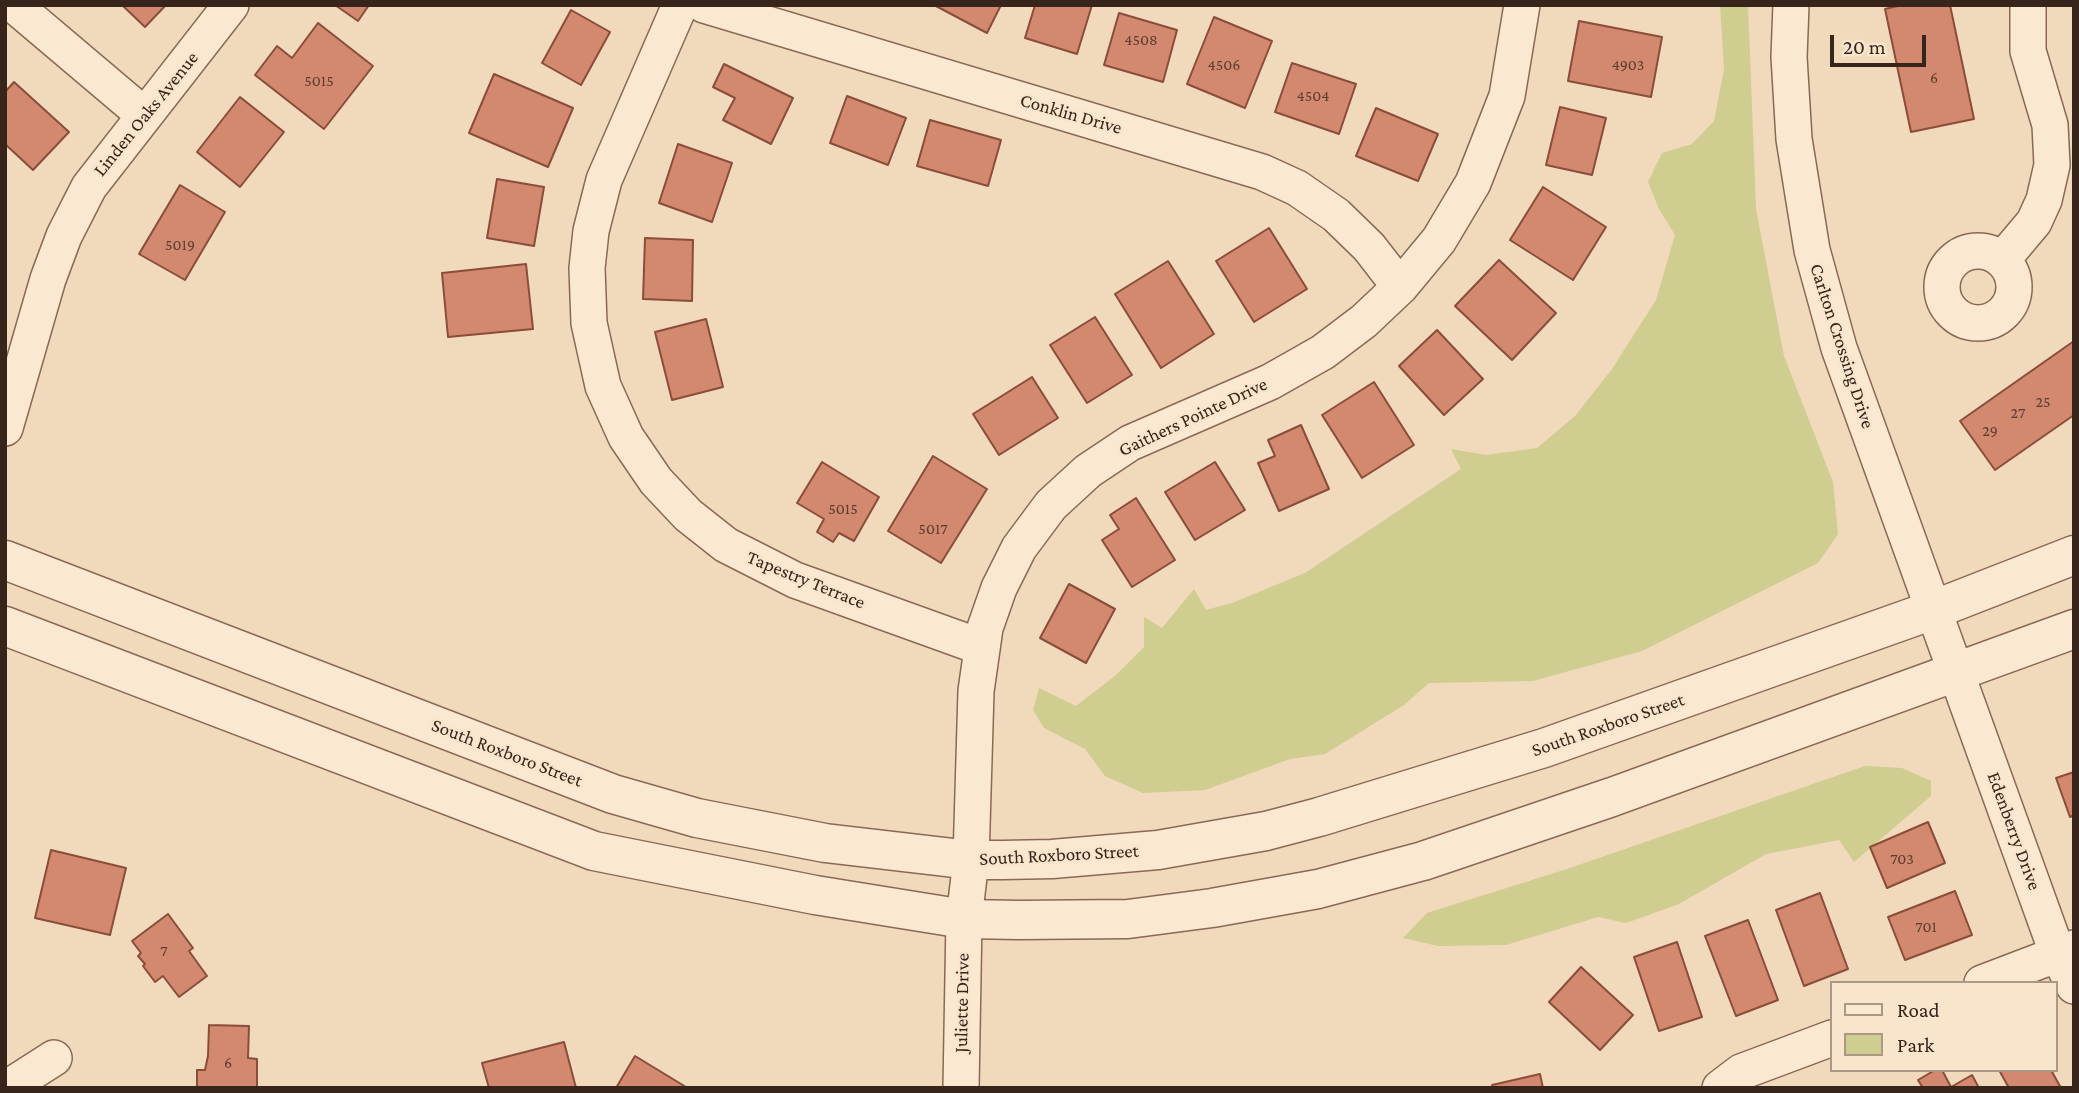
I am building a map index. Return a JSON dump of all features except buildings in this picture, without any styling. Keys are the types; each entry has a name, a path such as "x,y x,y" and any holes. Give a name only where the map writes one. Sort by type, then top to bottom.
{"street":[{"path":"14,5 144,114"},
{"name":"Linden Oaks Avenue","path":"5,428 64,236 89,187 231,5"},
{"name":"Tapestry Terrace","path":"680,5 604,180 591,231 587,268 589,323 603,386 626,437 664,490 688,515 726,545 795,580 981,647"},
{"name":"Conklin Drive","path":"704,5 1262,172 1297,188 1336,215 1369,247 1400,287"},
{"name":"Gaithers Pointe Drive","path":"964,919 971,860 976,691 981,647 999,587 1019,548 1052,505 1088,471 1130,443 1270,382 1323,352 1364,321 1400,287 1438,240 1473,183 1507,96 1522,5"},
{"name":"Carlton Crossing Drive","path":"1791,5 1789,57 1794,139 1812,250 1839,348 1957,674"},
{"path":"2002,260 2034,222 2044,200 2052,165 2050,125 2028,51 2028,5"},
{"name":"South Roxboro Street","path":"5,560 612,794 697,818 825,843 971,860 1052,859 1158,850 1266,831 1544,748 1933,610 2074,555"},
{"path":"5,626 594,851 815,895 964,919 1128,919 1212,908 1318,889 1423,861 1957,674 2074,629"},
{"name":"Edenberry Drive","path":"1957,674 2066,951 2074,986"},
{"name":"Juliette Drive","path":"961,1088 964,919"},
{"path":"1987,981 2066,951"},
{"path":"1720,1088 1741,1072 1830,1039"},
{"path":"7,1088 54,1058"}],"green space":[{"path":"1720,5 1748,5 1756,209 1784,356 1833,482 1838,534 1818,563 1642,651 1533,681 1429,683 1404,705 1325,754 1290,759 1205,790 1143,793 1105,776 1085,749 1044,728 1033,710 1039,688 1076,706 1115,676 1144,647 1144,617 1162,628 1194,589 1206,610 1232,603 1305,573 1461,469 1451,449 1486,455 1537,448 1575,416 1612,369 1656,300 1675,235 1659,209 1648,182 1662,153 1692,144 1714,121 1724,69"},
{"path":"1865,766 1902,768 1931,781 1931,796 1854,862 1839,840 1766,854 1679,904 1626,923 1598,917 1506,945 1438,946 1403,938 1427,913 1567,869"}]}
